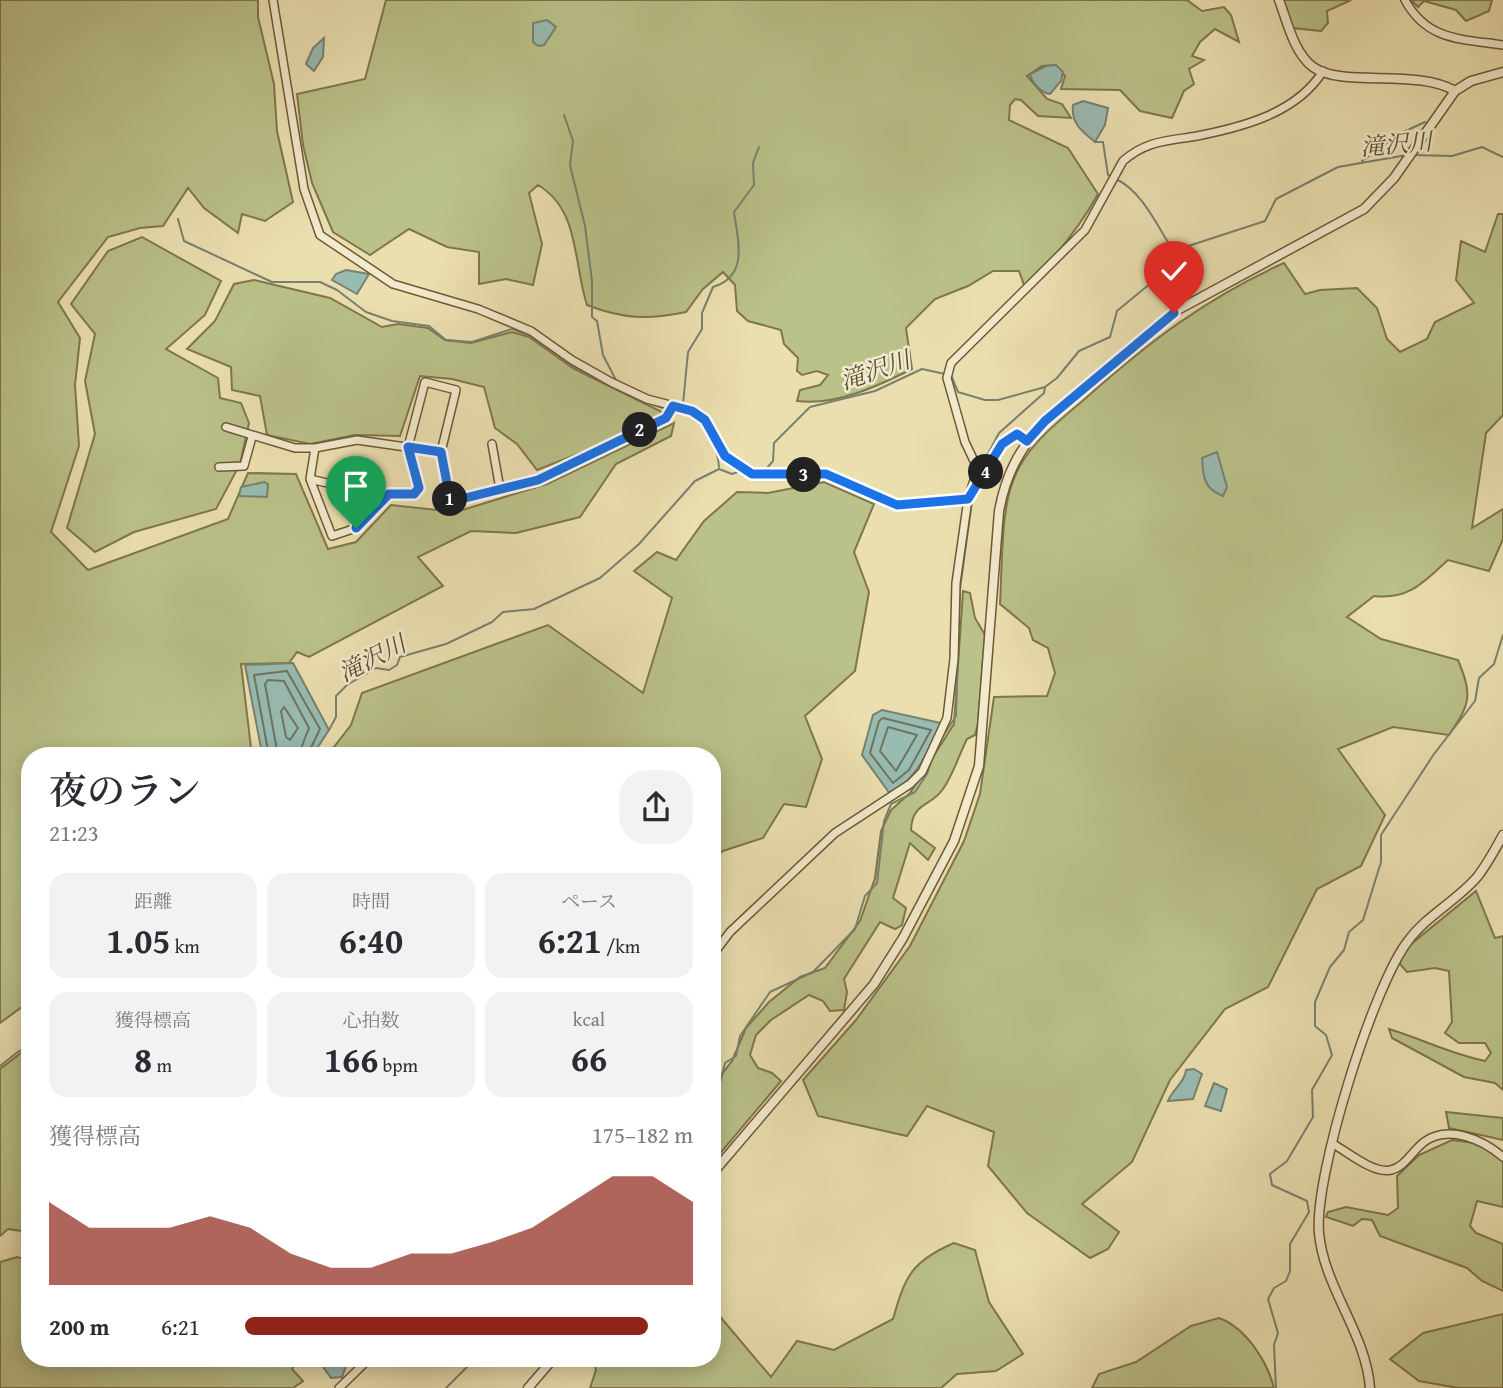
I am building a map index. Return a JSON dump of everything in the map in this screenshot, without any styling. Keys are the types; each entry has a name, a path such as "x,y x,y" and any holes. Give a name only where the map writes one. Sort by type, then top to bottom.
{"street":[{"path":"273,0 304,189 320,235 393,284 478,309 531,331 572,360 611,382 647,399 692,411 705,420 718,447 752,474 826,474 897,505 968,499"},
{"path":"1279,0 1300,51 1314,67 1323,71 1428,81 1455,91"},
{"path":"1405,0 1418,20 1433,32 1503,45"},
{"path":"973,490 975,463 965,442 947,378 951,363 1085,230 1123,161 1130,155 1156,140 1194,136 1249,123 1298,99 1323,71"},
{"path":"721,1163 874,984 903,938 954,841 979,766 999,511 1004,485 1027,441 1045,421 1174,313 1364,209 1394,178 1455,91 1471,81 1503,72"},
{"path":"310,479 389,494 414,494 419,488 408,447 425,382 456,390 441,452 450,499 500,489 549,474 666,418 673,406"},
{"path":"226,427 295,449 357,440 441,452"},
{"path":"721,944 730,932 835,833 910,784 922,772 949,705 954,659 956,583 968,499 1002,444 1017,434 1027,441"},
{"path":"219,467 244,466 252,437"},
{"path":"492,444 500,489"},
{"path":"314,448 310,479 332,536 356,528 389,494"},
{"path":"348,488 355,510 367,517"},
{"path":"1370,1388 1368,1369 1324,1261 1319,1234 1318,1208 1333,1144 1364,1037 1393,961 1410,938 1478,876 1503,835"},
{"path":"1333,1144 1378,1169 1391,1170 1401,1165 1425,1141 1443,1136 1485,1142 1503,1157"},
{"path":"339,1388 361,1367"},
{"path":"528,1388 546,1367"}],"green space":[{"path":"0,0 258,0 258,17 274,84 277,131 293,202 265,221 242,214 238,233 204,208 188,188 163,226 140,228 108,237 58,302 80,338 75,385 79,446 51,532 88,570 228,519 248,473 296,474 328,549 356,542 391,505 456,512 547,484 674,423 671,436 616,464 580,517 516,533 471,531 418,557 443,586 309,657 297,652 289,663 241,664 251,747 21,747 21,1008 0,1023"},
{"path":"386,0 1187,0 1202,11 1224,7 1231,15 1239,42 1215,29 1200,42 1192,56 1204,60 1189,69 1194,84 1184,91 1172,118 1140,111 1120,90 1061,89 1065,76 1054,65 1042,66 1027,76 1047,99 1062,104 1071,118 1038,116 1021,100 1015,99 1010,105 1009,120 1068,148 1098,194 1082,220 1056,255 1025,288 1019,271 993,271 968,286 935,299 906,328 912,369 842,398 812,402 797,401 800,390 820,385 828,375 817,371 802,375 797,371 798,358 784,344 781,330 748,321 737,311 735,285 723,272 703,289 686,312 636,317 587,305 568,223 552,196 538,185 529,193 542,244 533,285 506,279 479,284 479,252 447,247 409,229 370,255 333,232 312,183 303,145 297,94 365,79"},
{"path":"1283,0 1351,0 1327,11 1328,23 1321,31 1292,28"},
{"path":"1411,0 1492,0 1489,11 1466,21 1456,10 1424,1 1418,7"},
{"path":"1498,214 1503,214 1503,415 1486,433 1472,528 1503,509 1503,539 1489,571 1448,560 1415,588 1397,595 1374,596 1347,617 1381,639 1458,660 1466,683 1465,707 1449,735 1393,727 1338,749 1385,815 1361,866 1317,889 1268,987 1225,1009 1170,1080 1132,1162 1082,1204 1119,1232 1108,1249 1090,1258 1027,1213 988,1166 994,1132 927,1106 907,1136 818,1116 803,1080 856,1020 910,946 964,841 980,794 994,697 1047,696 1055,673 1048,648 1033,640 1029,628 1000,604 1008,499 1016,473 1032,448 1063,417 1155,340 1204,306 1284,263 1305,294 1320,290 1357,288 1377,308 1387,339 1400,352 1427,339 1435,322 1474,303 1456,280 1461,241 1485,252"},
{"path":"142,237 221,281 205,315 166,349 218,378 220,398 241,403 249,423 240,464 216,509 134,532 95,552 67,528 95,434 85,381 95,334 71,304 108,251"},
{"path":"254,280 330,298 382,327 398,324 428,328 445,340 471,343 512,332 529,337 574,369 664,413 598,446 537,470 517,444 495,428 484,387 452,379 420,376 400,436 355,435 310,444 267,435 260,396 232,390 231,367 187,349 215,321 234,284"},
{"path":"824,482 874,504 854,552 869,592 855,671 805,716 822,759 806,807 784,804 763,838 721,852 721,747 334,747 351,725 362,693 548,625 643,693 672,598 634,571 657,552 676,560 704,521 737,492 768,493"},
{"path":"963,591 970,593 975,618 985,635 978,724 975,735 967,739 943,789 918,809 912,821 911,830 935,848 928,860 910,843 893,898 906,908 902,925 895,929 880,922 844,979 847,992 844,1010 830,1011 823,1001 809,995 771,1020 756,1035 750,1055 758,1068 772,1073 781,1081 721,1152 721,1075 732,1061 746,1028 769,1002 800,977 825,968 860,921 875,878 881,831 891,810 910,793 954,724"},
{"path":"1476,891 1495,938 1503,936 1503,1090 1495,1083 1464,1077 1392,1038 1389,1029 1485,1061 1491,1053 1485,1043 1459,1043 1445,1033 1452,1022 1449,971 1435,968 1407,972 1398,962 1410,945"},
{"path":"21,1053 21,1231 8,1229 0,1236 0,1069"},
{"path":"1446,1112 1503,1118 1503,1140 1449,1128"},
{"path":"1452,1140 1483,1144 1503,1159 1503,1207 1477,1201 1470,1226 1476,1233 1503,1244 1503,1291 1482,1281 1467,1268 1380,1236 1372,1220 1362,1219 1353,1226 1326,1217 1328,1212 1346,1207 1388,1215 1398,1208 1397,1176 1419,1155"},
{"path":"954,1243 975,1250 989,1302 1023,1354 996,1371 957,1374 941,1388 590,1388 595,1367 721,1367 721,1318 771,1377 797,1341 834,1350 893,1319 906,1281 912,1272 928,1256"},
{"path":"21,1258 21,1367 293,1367 292,1369 303,1381 293,1388 0,1388 0,1262"},
{"path":"1503,1314 1503,1388 1458,1388 1419,1381 1390,1359 1423,1333"},
{"path":"1219,1318 1238,1329 1254,1347 1274,1388 1092,1388 1099,1374 1136,1362 1191,1326"}],"water":[{"path":"547,20 556,27 544,45 538,46 533,42 533,23"},
{"path":"324,38 323,57 314,71 306,64 313,48"},
{"path":"1056,65 1063,72 1061,81 1050,94 1043,92 1030,74 1046,66"},
{"path":"1083,101 1108,108 1105,125 1095,142 1078,127 1074,117 1073,105"},
{"path":"346,270 369,274 357,294 332,280 336,274"},
{"path":"1217,452 1227,487 1223,496 1208,486 1203,471 1202,458"},
{"path":"264,482 268,484 267,497 239,496 241,487"},
{"path":"293,663 329,730 318,747 261,747 245,665"},
{"path":"882,710 941,723 931,746 914,773 890,794 862,755 873,715"},
{"path":"1194,1069 1202,1074 1193,1099 1168,1101 1186,1070"},
{"path":"1214,1083 1227,1089 1221,1111 1205,1106"},
{"path":"323,1367 346,1367 342,1377 331,1378"}],"waterway":[{"path":"564,115 573,141 570,165 585,226 592,281 592,317 597,321 603,355 617,382"},
{"path":"1362,161 1401,133 1425,122"},
{"path":"1095,142 1103,142 1108,175 1111,176"},
{"path":"683,404 688,352 702,329 702,313 713,287 724,282 737,266 739,246 734,212 754,185 753,163 759,147"},
{"name":"滝沢川","path":"1412,155 1452,156 1482,147 1503,157"},
{"name":"滝沢川","path":"951,375 958,392 985,400 998,400 1045,387 1057,378 1079,351 1110,337 1117,311 1152,282 1158,264 1173,251 1265,221 1276,199 1338,167 1407,155"},
{"path":"1116,179 1142,201 1173,250"},
{"path":"178,219 184,241 272,282 320,282 337,290 366,312 392,321 429,326 446,340 472,342 512,329 531,336 574,367 602,381"},
{"name":"滝沢川","path":"750,469 767,468 773,461 774,443 810,407 875,391 922,369 945,374"},
{"path":"979,471 999,433 1044,393 1045,387"},
{"path":"648,403 669,410"},
{"path":"688,414 700,423 709,436 719,467"},
{"name":"滝沢川","path":"329,730 336,717 336,696 347,685 376,668 389,670 397,665 400,657 446,644 492,622 503,612 534,609 600,578 639,544 695,481 719,469 732,474 741,471"},
{"path":"940,741 956,716 960,589 973,494"},
{"path":"1276,1388 1274,1345 1278,1333 1268,1299 1274,1288 1286,1281 1290,1271 1290,1244 1309,1212 1307,1201 1272,1185 1270,1174 1287,1161 1313,1117 1312,1090 1332,1055 1326,1035 1315,1026 1315,1002 1330,967 1344,950 1349,932 1363,920 1381,862 1381,835 1434,754 1475,701 1479,678 1494,664 1503,635"},
{"path":"721,1080 725,1063 736,1056 740,1036 770,992 813,972 855,929 865,896 877,883 884,821 891,804 915,792 927,774 933,756"},
{"name":"滝沢川","path":"0,1066 21,1051"},
{"path":"446,1388 467,1367"}],"route":[{"path":"356,528 389,494 414,494 419,488 408,447 441,452 450,499 457,500 538,480 666,418 673,406 692,411 705,420 725,456 752,474 826,474 897,505 968,499 1002,444 1017,434 1027,441 1045,421 1174,313"}]}
